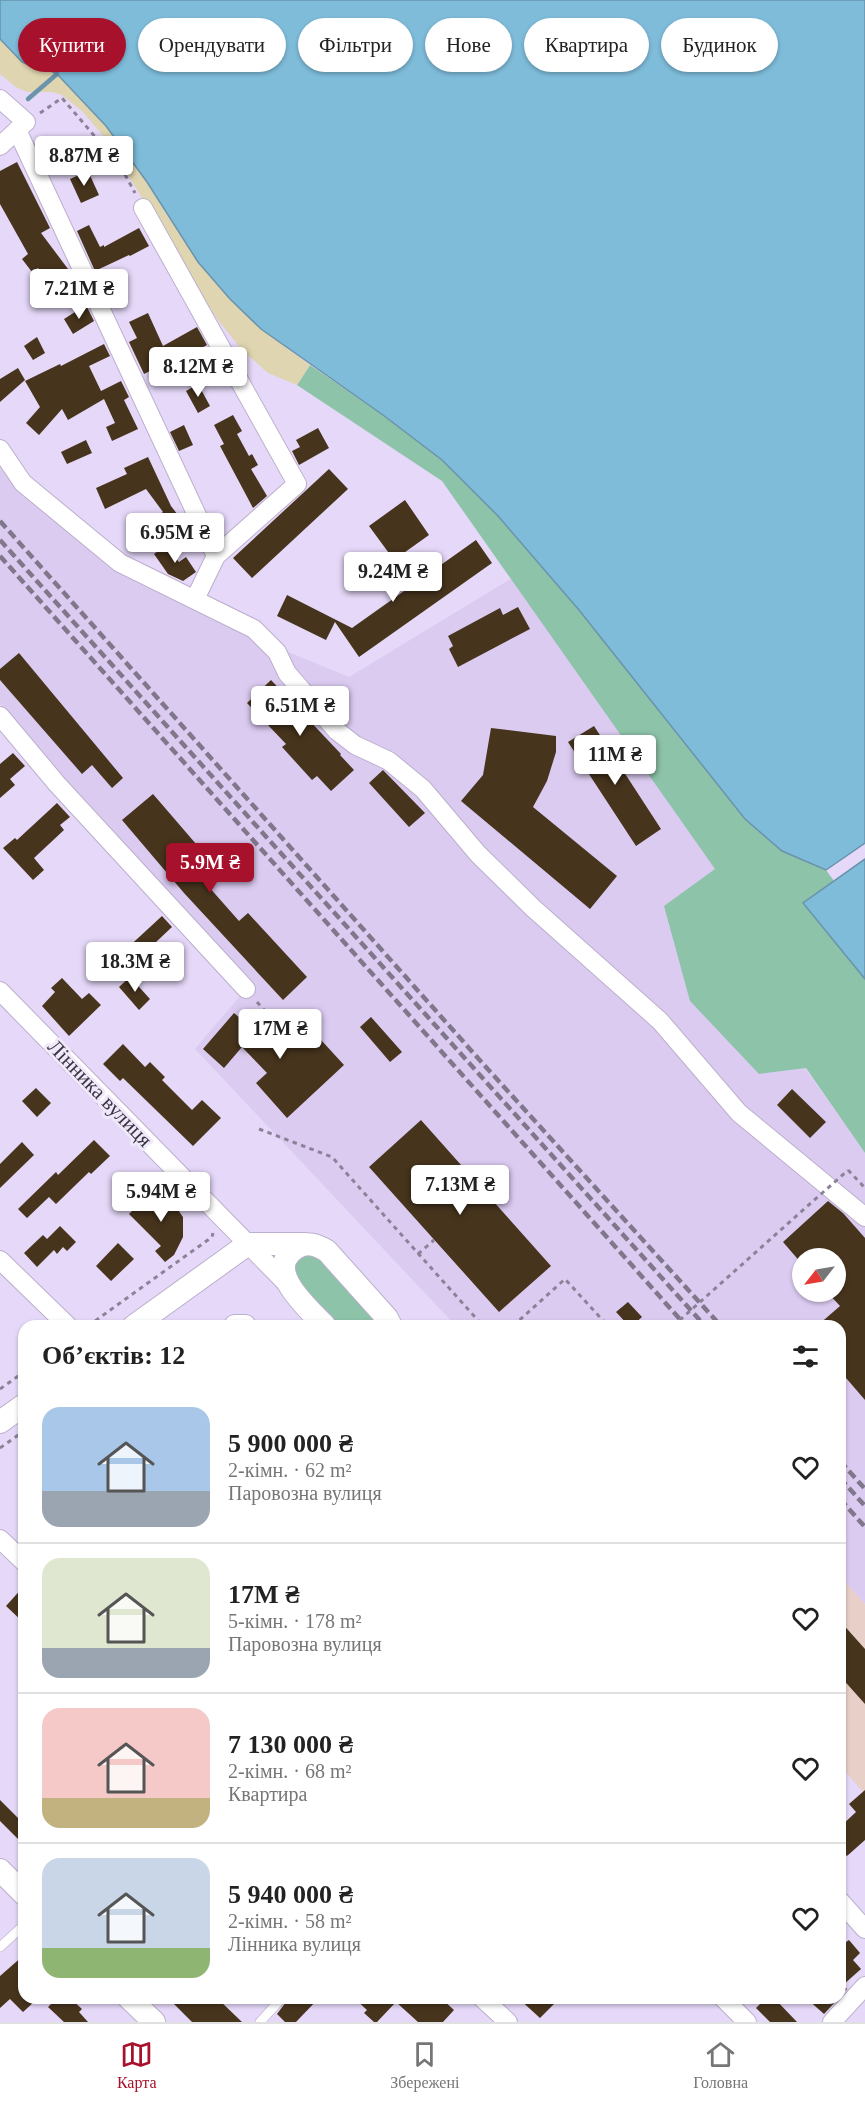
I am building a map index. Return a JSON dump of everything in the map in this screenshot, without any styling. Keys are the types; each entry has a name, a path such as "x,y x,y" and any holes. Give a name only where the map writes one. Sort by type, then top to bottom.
{"street":[{"path":"0,99 22,126 216,556"},
{"path":"0,146 22,126"},
{"path":"143,207 297,484 216,556 195,599"},
{"path":"0,449 23,483 120,564 254,629 277,652 292,679 337,731 354,745 389,761 423,789 486,862 533,908 660,1021 739,1113 865,1216"},
{"path":"0,716 57,784 246,989"},
{"name":"Лінника вулиця","path":"0,991 320,1320"},
{"path":"142,1320 248,1244 318,1245 327,1251 388,1320"},
{"path":"289,1286 284,1276 284,1265 289,1255 297,1248 307,1244"},
{"path":"0,1260 62,1320"},
{"path":"0,1422 18,1409"},
{"path":"0,1539 18,1556"},
{"path":"0,1870 18,1888"},
{"path":"846,1908 865,1929"},
{"path":"832,2022 865,1986"},
{"path":"135,2004 154,2022"},
{"path":"488,2004 508,2022"},
{"path":"729,2004 747,2022"}],"lane":[{"path":"0,1947 18,1930"},
{"path":"260,2022 276,2004"}],"path":[{"path":"22,126 62,98 121,167 143,207"},
{"path":"246,989 275,1022"},
{"path":"259,1129 332,1157 478,1320"},
{"path":"680,1320 848,1170 865,1188"},
{"path":"96,1320 212,1237"},
{"path":"418,1254 434,1240"},
{"path":"520,1320 566,1279 603,1320"},
{"path":"0,1389 18,1376"},
{"path":"0,1448 18,1435"}],"shaded area":[{"path":"0,468 15,484 121,575 230,628 349,677 512,578 715,869 805,1068 865,1153 865,1604 846,1583 846,1320 450,1320 195,1049 246,989 0,704"},
{"path":"846,1583 865,1604 865,1794 846,1773"}],"green space":[{"path":"310,365 383,415 442,460 498,516 579,610 745,819 782,851 826,870 834,881 803,903 865,979 865,1153 806,1068 759,1074 690,1001 664,906 715,869 442,481 297,385"},
{"path":"317,1252 379,1320 329,1320 294,1281 292,1260"}],"sand":[{"path":"0,39 18,58 18,72 53,72 74,91 106,126 147,182 168,217 230,299 261,329 310,365 297,385 268,373 242,350 218,320 105,138 83,112 62,95 52,92 27,92 16,87 0,74"}],"water":[{"path":"0,0 865,0 865,843 826,870 782,851 745,819 579,610 498,516 442,460 383,415 261,329 230,299 198,262 147,182 106,126 53,72 126,72 126,18 18,18 18,58 0,39"},
{"path":"865,859 865,979 803,903"}],"building":[{"path":"86,148 92,162 76,169 70,155"},
{"path":"17,162 50,228 41,233 76,282 58,296 38,268 32,272 22,259 28,254 0,204 0,171"},
{"path":"88,171 99,195 81,203 70,179"},
{"path":"89,225 100,247 139,228 149,246 95,271 77,231"},
{"path":"86,305 94,321 73,334 64,319"},
{"path":"148,313 163,346 197,327 207,345 183,358 179,351 154,363 156,368 144,374 129,342 137,338 129,322"},
{"path":"37,337 45,353 33,360 24,346"},
{"path":"104,344 110,356 89,366 101,391 121,381 129,397 124,400 138,429 112,441 106,427 115,423 104,399 68,420 62,409 39,435 26,423 40,407 25,381"},
{"path":"18,368 25,380 0,402 0,379"},
{"path":"198,384 210,406 198,413 186,391"},
{"path":"233,415 242,431 237,434 249,456 252,454 258,465 251,469 267,496 253,508 220,446 224,444 214,425"},
{"path":"184,425 193,445 179,451 170,432"},
{"path":"318,428 329,448 299,465 292,451 300,447 296,440"},
{"path":"86,440 92,453 67,464 61,452"},
{"path":"148,457 171,506 181,519 178,521 180,525 175,529 172,525 165,530 156,517 163,512 146,489 105,509 96,488 127,474 124,468"},
{"path":"329,469 348,489 252,578 233,558"},
{"path":"405,500 429,535 394,560 369,526"},
{"path":"476,540 492,563 359,657 335,622 326,640 277,616 287,595 352,628"},
{"path":"166,545 179,562 186,557 196,572 183,581 168,574 154,554"},
{"path":"518,607 530,629 458,667 449,649 453,646 448,636 500,608 503,615"},
{"path":"19,653 123,778 112,788 92,765 82,774 0,680 0,669"},
{"path":"271,680 354,770 331,791 317,776 312,780 282,747 286,744 247,703"},
{"path":"594,726 661,829 636,846 568,742"},
{"path":"491,728 556,736 556,752 547,781 533,807 617,876 590,909 461,801 483,775"},
{"path":"13,753 25,766 10,779 15,785 0,798 0,764"},
{"path":"383,770 425,813 409,827 369,783"},
{"path":"153,794 215,866 201,878 239,921 248,913 307,977 283,1000 184,893 122,820"},
{"path":"57,803 70,817 60,825 64,830 34,858 44,870 33,880 3,848 15,838 17,840"},
{"path":"162,916 172,927 122,974 111,963"},
{"path":"130,977 150,999 139,1010 119,987"},
{"path":"62,978 82,999 89,993 101,1005 69,1036 42,1006 55,992 51,988"},
{"path":"234,1013 271,1044 300,1017 344,1065 287,1118 256,1083 267,1073 242,1047 224,1068 203,1049"},
{"path":"371,1017 402,1052 390,1062 360,1027"},
{"path":"123,1044 145,1067 150,1062 165,1077 162,1080 192,1110 202,1100 221,1118 193,1146 123,1078 120,1081 103,1064"},
{"path":"36,1088 51,1103 37,1117 22,1101"},
{"path":"792,1089 826,1122 810,1138 777,1105"},
{"path":"421,1120 551,1266 499,1312 369,1167"},
{"path":"94,1140 110,1156 91,1174 89,1172 56,1204 49,1197 27,1218 18,1209 56,1172 58,1175"},
{"path":"22,1142 34,1155 0,1188 0,1164"},
{"path":"152,1191 171,1200 183,1217 183,1237 174,1255 165,1262 155,1251 161,1246 129,1214"},
{"path":"828,1201 843,1213 865,1238 865,1400 846,1378 846,1320 824,1320 840,1306 836,1302 846,1302 846,1248 792,1248 792,1252 783,1242"},
{"path":"60,1226 76,1242 67,1251 63,1247 57,1254 54,1250 37,1267 24,1253 43,1235 47,1239"},
{"path":"118,1243 134,1259 111,1281 96,1266"},
{"path":"628,1302 642,1317 639,1320 623,1320 616,1312"},
{"path":"18,1593 18,1617 6,1606"},
{"path":"846,1628 865,1649 865,1704 846,1683"},
{"path":"865,1790 865,1840 847,1856 846,1821 856,1812 849,1804"},
{"path":"0,1800 18,1818 18,1839 0,1821"},
{"path":"849,1940 860,1953 853,1960 861,1969 846,1982 846,1942"},
{"path":"18,1960 18,2004 32,2004 23,2012 10,1999 0,2008 0,1976"},
{"path":"51,2004 77,2004 82,2009 79,2012 88,2022 64,2022 48,2007"},
{"path":"174,2004 223,2004 242,2022 192,2022"},
{"path":"284,2004 313,2004 296,2022 285,2022 277,2014"},
{"path":"360,2004 394,2004 377,2022 364,2013 367,2010"},
{"path":"398,2004 448,2004 454,2010 443,2022 418,2022"},
{"path":"525,2004 554,2004 540,2018"},
{"path":"760,2004 780,2004 797,2022 770,2022 756,2008"},
{"path":"813,2004 833,2004 824,2014"}],"waterway":[{"path":"28,99 57,74"}],"railway":[{"path":"0,521 485,1066 716,1320"},
{"path":"0,540 700,1320"},
{"path":"0,556 681,1320"},
{"path":"846,1468 865,1489"},
{"path":"846,1485 865,1506"},
{"path":"846,1506 865,1527"}]}
